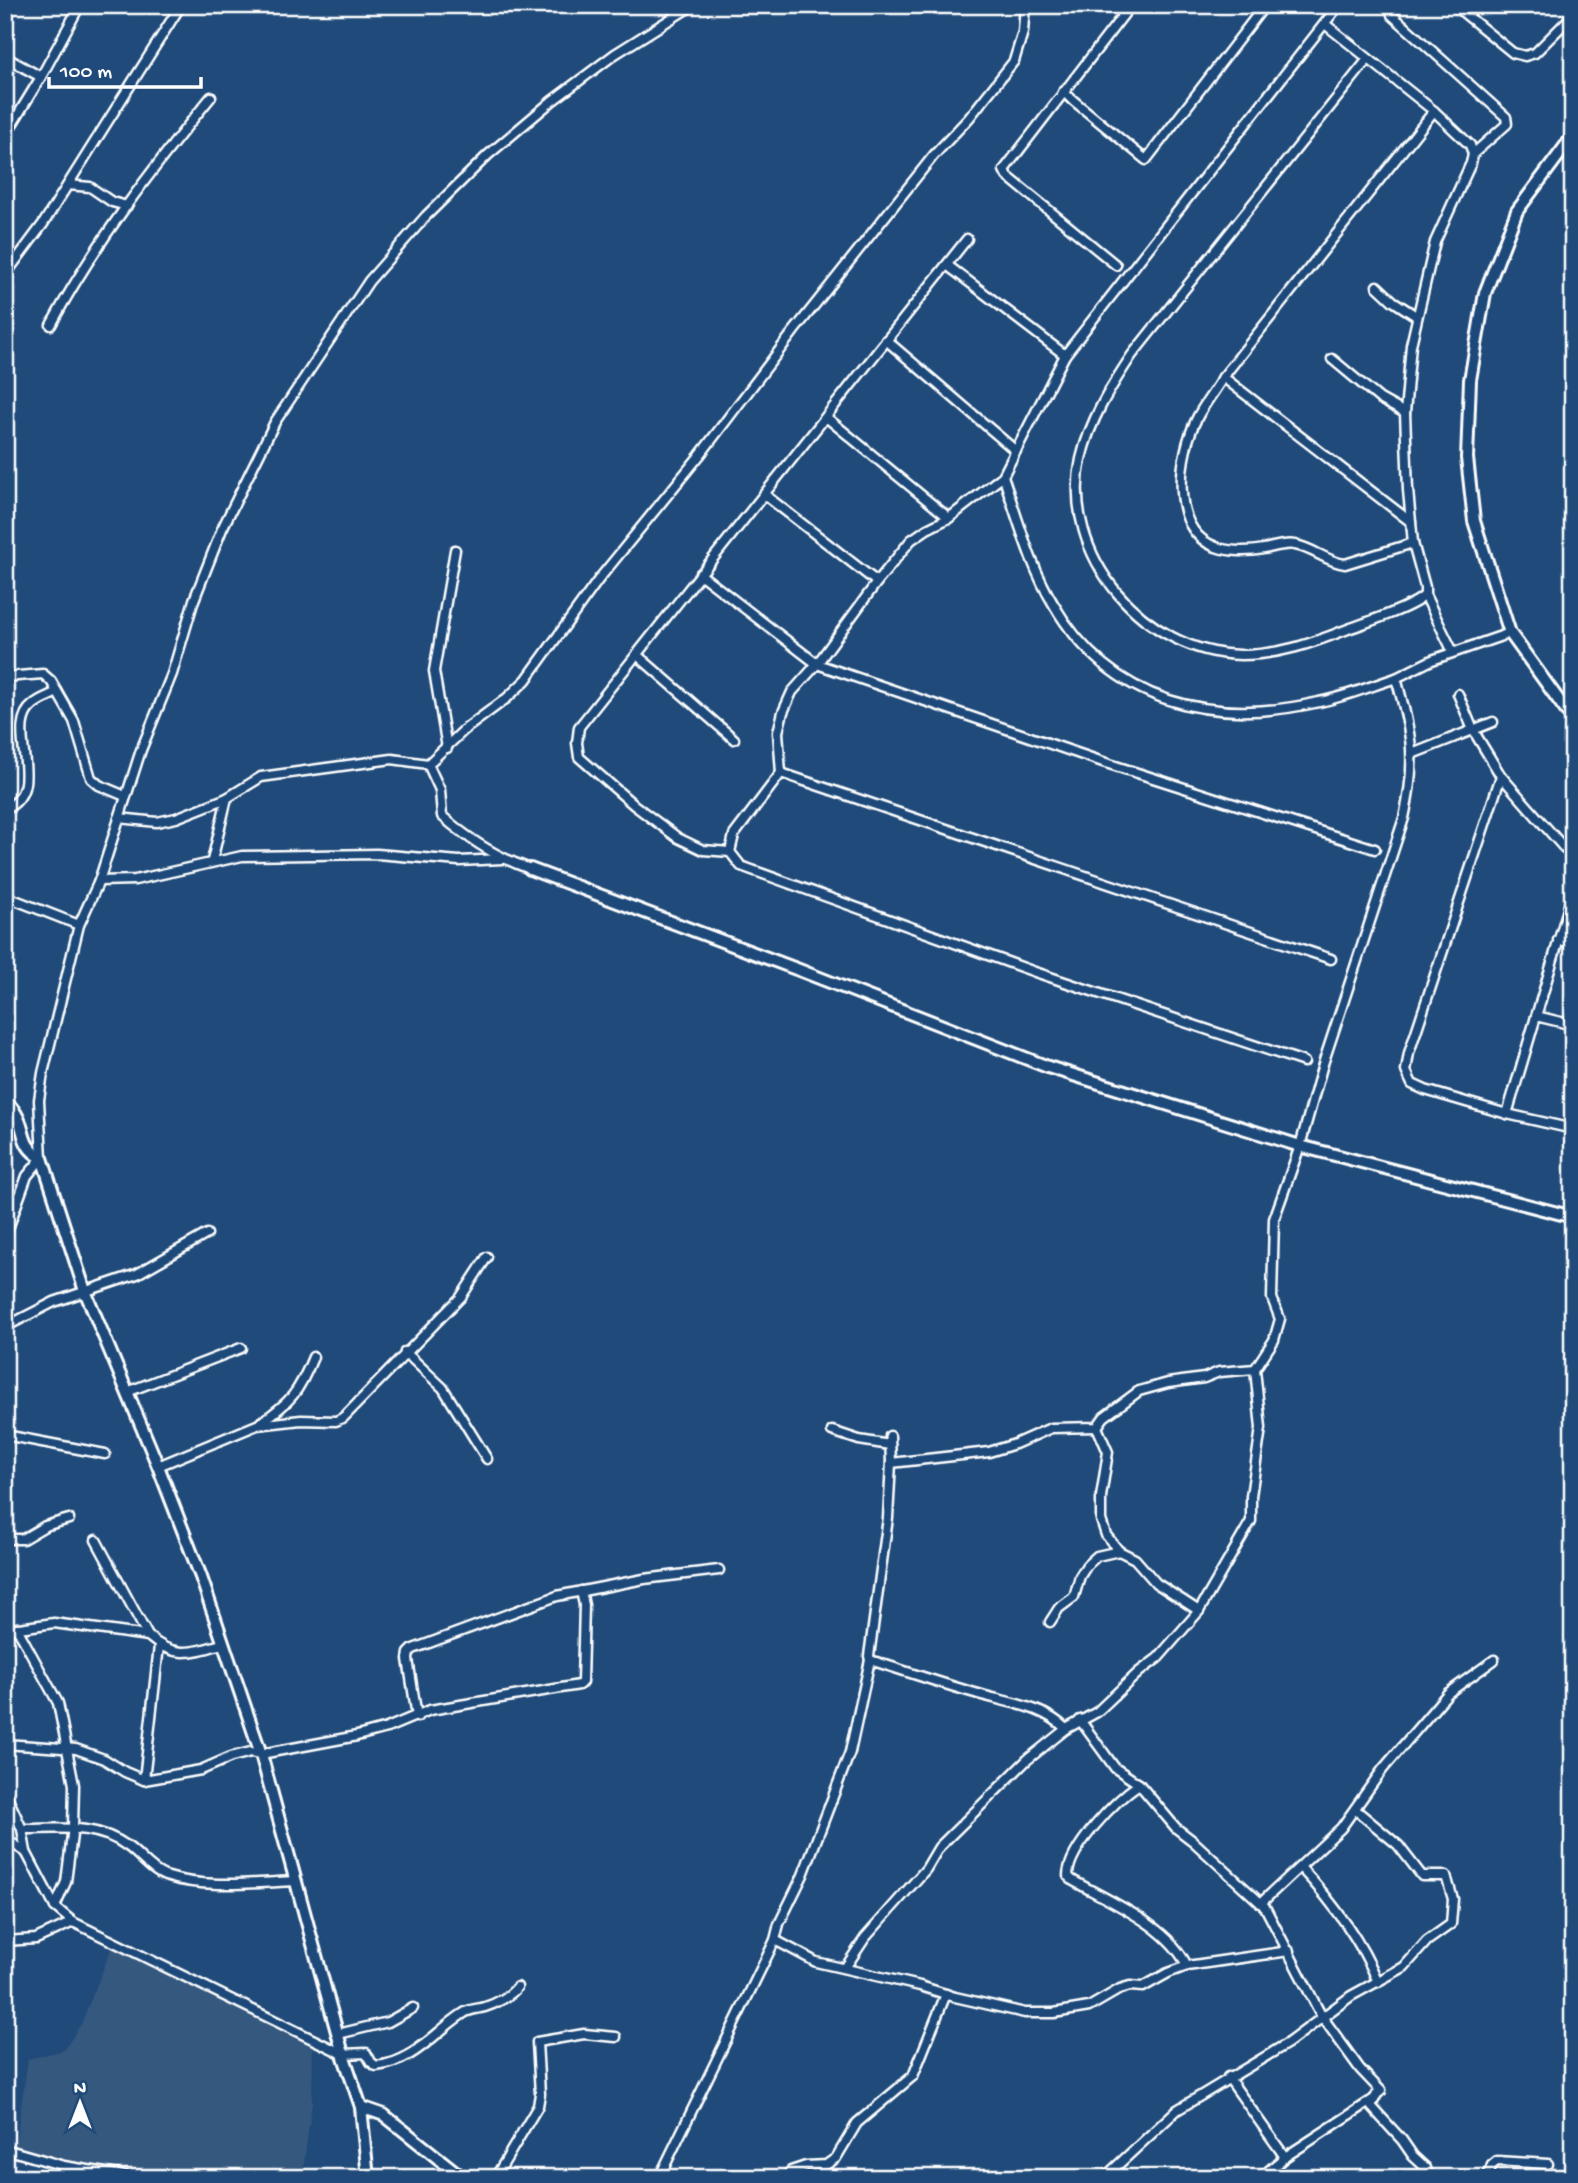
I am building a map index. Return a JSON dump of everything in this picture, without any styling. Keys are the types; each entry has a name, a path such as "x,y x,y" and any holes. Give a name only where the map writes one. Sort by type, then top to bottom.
{"street":[{"path":"5,136 80,5"},
{"path":"5,275 68,185 181,5"},
{"path":"368,2178 361,2107 342,2054 261,1754 201,1577 85,1291 42,1158 39,1100 43,1073 79,925 99,881 142,745 172,674 194,600 222,529 275,422 369,281 426,216 488,155 552,101 615,54 693,5"},
{"path":"119,818 156,822 176,818 227,798 261,777 392,759 428,764 464,730 507,698 526,680 599,579 700,455 794,331 934,155 969,118 1014,61 1023,32 1025,5"},
{"path":"1115,265 1004,173 1004,168 1131,5"},
{"path":"1063,92 1146,160 1265,5"},
{"path":"730,852 733,835 781,773 778,732 792,692 817,664 911,540 949,518 1003,476 1065,355 1339,5"},
{"path":"1454,5 1513,53 1525,56 1535,53 1573,15"},
{"path":"1392,15 1506,117 1507,124 1473,154"},
{"path":"1325,24 1434,111 1470,145 1473,154 1472,163 1435,242 1416,316 1405,413 1413,543 1425,595 1453,652"},
{"path":"5,57 41,77"},
{"path":"1368,59 1132,355 1109,389 1090,427 1081,460 1079,498 1090,550 1116,594 1154,627 1197,648 1239,655 1283,651 1360,625 1416,602 1425,595"},
{"path":"51,325 72,286 127,206 159,161 211,97"},
{"path":"1413,543 1345,564 1335,563 1292,544 1246,551 1216,548 1204,541 1190,524 1186,514 1181,473 1196,419 1223,377 1434,111"},
{"path":"1573,136 1517,211 1485,293 1470,380 1467,458 1475,522 1510,633 1569,707 1573,720"},
{"path":"68,185 90,187 113,202 127,206"},
{"path":"967,239 579,727 579,757 634,806 678,838 703,850 730,852 741,866 1035,972 1304,1062"},
{"path":"947,265 1065,355"},
{"path":"1377,286 1393,301 1416,316"},
{"path":"886,340 1016,452"},
{"path":"1332,359 1380,400 1405,413"},
{"path":"1223,377 1411,522"},
{"path":"826,417 949,518"},
{"path":"1003,476 1031,557 1054,606 1090,651 1111,671 1136,687 1174,703 1198,709 1259,711 1322,702 1396,678 1453,652 1510,633"},
{"path":"765,495 877,582"},
{"path":"447,748 434,671 455,550"},
{"path":"700,574 817,664 1103,762 1375,849"},
{"path":"637,655 734,739"},
{"path":"5,677 43,674 51,681 74,721 91,778 99,785 125,796"},
{"path":"845,1968 865,1938 926,1870 939,1847 1027,1760 1066,1729 1097,1712 1139,1672 1158,1658 1199,1611 1251,1521 1251,1496 1261,1428 1255,1369 1278,1330 1280,1319 1272,1298 1274,1219 1300,1146 1323,1064 1404,818 1411,786 1412,754 1406,714 1396,678"},
{"path":"5,809 21,797 26,784 25,717 30,706 57,692"},
{"path":"1458,694 1474,730 1501,776 1573,858"},
{"path":"1412,754 1493,722"},
{"path":"428,764 440,790 442,816 463,835 503,859 1048,1067 1300,1146 1573,1217"},
{"path":"781,773 1331,959"},
{"path":"1501,776 1409,1053 1406,1071 1412,1084 1425,1090 1507,1114 1573,1129"},
{"path":"212,862 227,798"},
{"path":"99,881 135,880 242,856 377,854 459,861 503,859"},
{"path":"1507,1114 1573,892"},
{"path":"5,896 79,925"},
{"path":"1558,940 1573,943"},
{"path":"1536,1016 1573,1025"},
{"path":"5,1100 17,1115 23,1139 32,1152 42,1158"},
{"path":"5,1237 27,1175 42,1158"},
{"path":"5,1327 54,1302 137,1274 207,1234"},
{"path":"257,1425 301,1420 337,1421 344,1417 461,1297 487,1257"},
{"path":"127,1392 241,1348"},
{"path":"405,1352 443,1388 487,1459"},
{"path":"158,1466 257,1425 282,1408 301,1387 313,1357"},
{"path":"1097,1427 1104,1417 1139,1391 1168,1383 1204,1378 1219,1371 1255,1369"},
{"path":"891,1464 989,1452 1051,1428 1097,1427"},
{"path":"1097,1427 1108,1452 1101,1497 1101,1520 1105,1535 1119,1551 1135,1559 1156,1583 1199,1611"},
{"path":"659,2178 775,1940 779,1924 803,1875 850,1752 870,1660 888,1518 890,1440 859,1440 832,1431"},
{"path":"5,1435 105,1454"},
{"path":"5,1539 23,1539 45,1526 69,1520"},
{"path":"96,1540 148,1636 159,1646 173,1652 195,1652 222,1644"},
{"path":"1051,1622 1059,1608 1074,1597 1080,1576 1087,1565 1097,1556 1119,1551"},
{"path":"416,1717 408,1659 413,1649 557,1596 644,1578 719,1570"},
{"path":"5,1744 76,1749 104,1759 144,1780 201,1770 231,1756 251,1752 261,1754 357,1736 444,1708 579,1685 582,1682 584,1605 580,1591"},
{"path":"5,1630 54,1623 148,1636"},
{"path":"17,1628 58,1703 74,1785 73,1827 66,1882 55,1907"},
{"path":"144,1780 159,1646"},
{"path":"870,1660 992,1698 1023,1704 1056,1719 1066,1729"},
{"path":"1261,1903 1341,1828 1383,1769 1448,1693 1494,1660"},
{"path":"1080,1720 1109,1762 1139,1784 1176,1828 1270,1913 1323,2018 1360,2069 1381,2091 1374,2099 1285,2157 1260,2178"},
{"path":"1139,1784 1101,1817 1069,1865 1069,1876 1167,1938 1180,1952 1187,1966"},
{"path":"5,1792 22,1829 26,1852 55,1907 74,1922 342,2054 366,2053 376,2066 406,2058 466,2011 486,2007 514,1992 517,1987"},
{"path":"1104,2178 1177,2110 1288,2043 1351,1996 1404,1967 1427,1941 1451,1924 1453,1899 1446,1876 1422,1876 1398,1845 1356,1810"},
{"path":"22,1829 73,1827 101,1833 125,1844 163,1876 221,1885 295,1881"},
{"path":"5,1839 26,1852"},
{"path":"1300,1867 1324,1893 1349,1929 1378,1982"},
{"path":"5,1941 36,1938 74,1922"},
{"path":"775,1940 816,1962 1025,2013 1070,2012 1090,2007 1120,1989 1130,1986 1143,1987 1187,1966 1289,1951"},
{"path":"786,2178 791,2171 806,2166 826,2165 836,2158 857,2123 913,2077 946,1994"},
{"path":"338,2034 388,2022 413,2008"},
{"path":"495,2178 538,2106 540,2094 537,2042 584,2034 616,2037"},
{"path":"1228,2077 1285,2157"},
{"path":"1374,2099 1371,2106 1426,2168 1427,2177"},
{"path":"361,2107 384,2115 463,2178"},
{"path":"5,2149 64,2166 136,2178"},
{"path":"1488,2178 1492,2165 1497,2161 1548,2164"}],"shaded area":[{"path":"114,1942 313,2039 312,2102 302,2178 174,2178 58,2161 15,2148 28,2059 64,2050 81,2024"}]}
